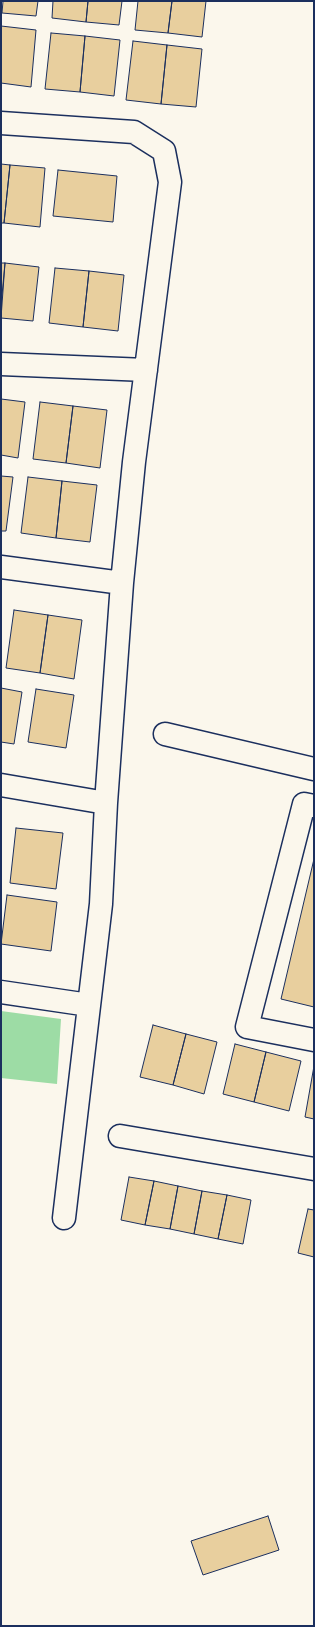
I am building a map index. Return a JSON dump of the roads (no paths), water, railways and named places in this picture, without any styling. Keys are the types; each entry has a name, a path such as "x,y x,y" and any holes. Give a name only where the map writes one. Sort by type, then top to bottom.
{"street":[{"path":"1,123 134,132 164,150 170,182 159,280 134,462 122,583 106,803 101,904 64,1218"},
{"path":"1,364 146,370"},
{"path":"1,567 122,583"},
{"path":"165,734 314,769"},
{"path":"1,784 106,803"},
{"path":"314,806 304,804 247,1027 314,1040"},
{"path":"1,992 89,1005"},
{"path":"120,1136 314,1169"}]}
